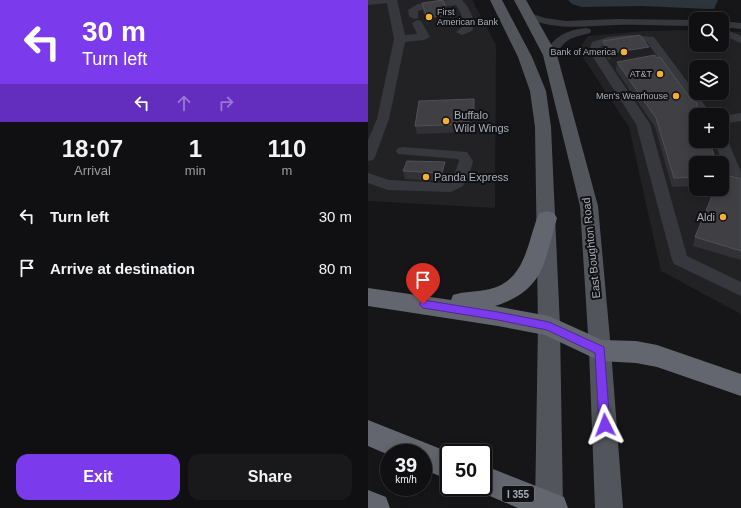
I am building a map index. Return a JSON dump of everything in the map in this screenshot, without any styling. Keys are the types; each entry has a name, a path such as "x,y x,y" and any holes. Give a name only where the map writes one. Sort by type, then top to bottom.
{"highway":[{"path":"423,304 482,301 497,297 509,291 520,282 530,270 547,218"},
{"path":"368,297 498,316 549,326 600,350 636,352 657,356 741,385"},
{"path":"368,432 397,444"},
{"name":"I 355","path":"492,483 553,508"},
{"path":"368,505 375,508"}],"main road":[{"path":"496,0 525,57 538,91 543,127 547,218 549,326 550,508"},
{"name":"East Boughton Road","path":"520,0 550,55 589,206 610,508"}],"lane":[{"path":"372,1 387,0"},
{"path":"368,157 383,119 400,39 392,0"},
{"path":"400,39 424,37 415,20 413,10 418,7 458,2 462,5 469,25 468,29 462,32"},
{"path":"530,16 537,20 565,26 628,22 660,24 689,23"},
{"path":"550,55 554,46 568,35 583,31 631,28 660,24"},
{"path":"729,25 741,26"},
{"path":"729,34 741,40"},
{"path":"701,108 650,40 637,38 608,40 596,44 594,47 644,124 680,260 741,289"},
{"path":"648,60 662,57"},
{"path":"606,67 620,65"},
{"path":"729,119 741,116"},
{"path":"724,148 734,175 741,177"},
{"path":"368,178 388,185 438,188 452,188 459,183 466,161 462,155 403,151"}],"shaded area":[{"path":"368,0 472,0 496,45 495,208 368,201"},
{"path":"568,0 718,0 714,9 709,9 641,6 582,7 572,4"},
{"path":"689,30 689,52 729,52 729,31 741,32 741,314 661,271 629,127 578,50 588,36 644,31"}],"building":[{"path":"443,0 448,15 427,18 422,3"},
{"path":"640,35 649,47 611,53 603,42 603,41"},
{"path":"655,55 657,58 660,57 689,97 689,100 696,102 698,108 689,108 689,148 712,148 714,156 689,156 689,177 674,178 656,118 617,62"},
{"path":"474,99 474,112 469,112 469,124 415,126 419,101"},
{"path":"407,161 445,162 442,173 403,171"},
{"name":"Aldi","path":"729,176 741,179 741,251 695,237 712,196 729,196"}],"place":[{"name":"First American Bank","path":"429,17"},
{"name":"Bank of America","path":"624,52"},
{"name":"AT&T","path":"660,74"},
{"name":"Men's Wearhouse","path":"676,96"},
{"name":"Buffalo Wild Wings","path":"446,121"},
{"name":"Panda Express","path":"426,177"},
{"name":"Aldi","path":"723,217"}],"route":[{"path":"423,304 549,326 600,350 605,425"}]}
